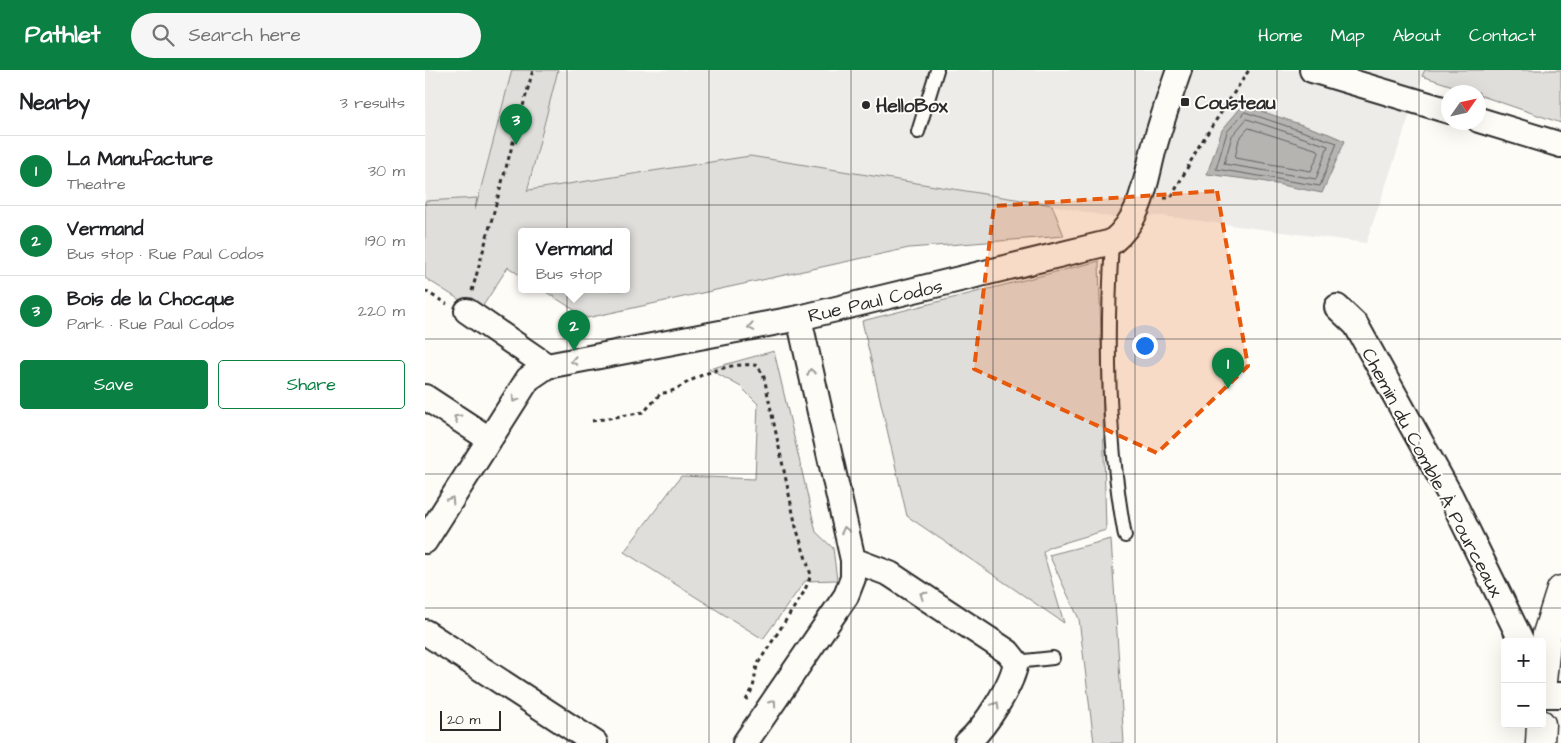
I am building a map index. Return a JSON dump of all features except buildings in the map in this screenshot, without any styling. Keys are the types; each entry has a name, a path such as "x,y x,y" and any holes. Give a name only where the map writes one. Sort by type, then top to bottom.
{"main road":[{"path":"1546,642 1561,590"},
{"path":"1541,728 1541,743"}],"street":[{"path":"1112,242 1121,234 1142,199 1154,148 1179,70"},
{"path":"1312,70 1441,109"},
{"path":"1486,122 1561,145"},
{"name":"Rue Paul Codos","path":"547,366 799,318 1112,242"},
{"name":"Chemin du Comble À Pourceaux","path":"1337,307 1356,325 1375,359 1450,495 1520,638"},
{"path":"425,541 528,379 547,366 467,311"},
{"path":"745,743 846,596 853,578 853,560 799,318"},
{"path":"425,397 489,439"},
{"path":"853,560 890,574 1008,652 1016,662 1014,674 984,724 979,732 967,743"},
{"path":"425,632 595,743"},
{"path":"1546,695 1561,695"}],"lane":[{"path":"918,132 937,70"},
{"path":"1112,242 1107,315 1115,472 1125,536"},
{"path":"1016,662 1053,658"}],"path":[{"path":"467,311 533,70"},
{"path":"1142,199 1171,198 1199,146 1249,70"},
{"path":"592,421 645,412 661,393 670,393 704,374 749,364 758,366 764,377 796,527 811,575 804,592 757,666 753,688 743,704"}],"highlighted area":[{"path":"1217,191 1248,366 1157,453 974,369 994,206"}],"shaded area":[{"path":"425,70 512,70 477,198 425,201"},
{"path":"512,70 558,70 527,192 529,190 750,156 1052,205 1064,236 909,248 587,318 548,293 630,293 630,228 518,228 518,274 508,267 479,312 425,278 425,201 477,198 475,210"},
{"path":"558,70 1425,70 1366,243 1162,216 1109,217 1052,205 750,156 529,190"},
{"path":"1425,70 1561,70 1561,123 1486,97 1486,85 1450,85 1422,76"},
{"path":"1099,261 1106,530 1050,547 1043,552 1064,623 907,516 862,321"},
{"path":"774,351 816,532 833,548 837,580 805,581 763,639 624,552 681,476 755,479 758,404 741,387 709,369"},
{"path":"1111,539 1124,743 1094,743 1079,619 1049,555"}],"water":[{"path":"1243,105 1345,141 1322,193 1261,181 1207,174 1222,130"}],"place":[{"name":"Cousteau","path":"1185,102"},
{"name":"HelloBox","path":"866,105"},
{"name":"Bois de la Chocque","path":"516,145"},
{"name":"Vermand","path":"574,351"},
{"name":"La Manufacture","path":"1228,389"}]}
